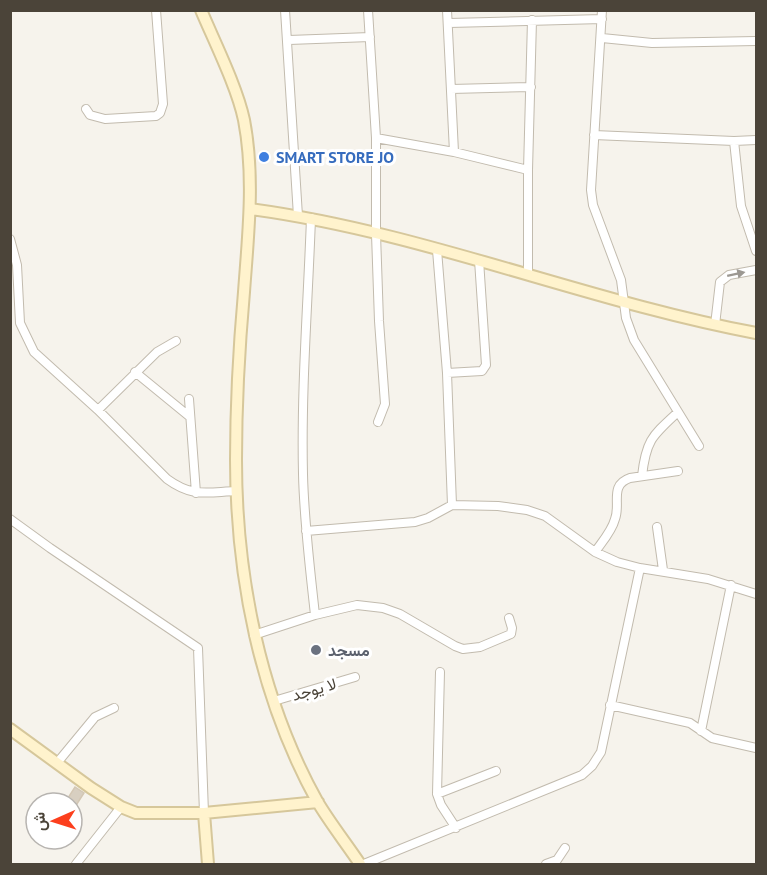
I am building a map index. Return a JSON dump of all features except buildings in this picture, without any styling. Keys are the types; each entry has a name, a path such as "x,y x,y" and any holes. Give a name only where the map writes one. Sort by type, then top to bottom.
{"street":[{"path":"86,109 90,115 105,119 156,117 160,113 163,104 156,10"},
{"path":"201,10 243,117 249,151 250,209 240,336 236,459 246,592 254,635 274,701 318,802 362,864 456,828 582,775 592,766 601,752 640,568"},
{"path":"285,10 289,40 298,216"},
{"path":"368,10 376,138 376,234 385,404 378,422"},
{"path":"447,10 454,152"},
{"path":"449,23 602,15 592,196 616,265 625,302 626,318 634,340 699,446"},
{"path":"528,275 532,20"},
{"path":"289,40 370,37"},
{"path":"602,38 663,43 756,41"},
{"path":"451,89 531,87"},
{"path":"594,135 756,140"},
{"path":"376,138 454,152 528,170"},
{"path":"734,141 741,206 756,250"},
{"path":"250,209 311,218 479,260 625,302 756,333"},
{"path":"311,218 303,422 306,531 315,615"},
{"path":"10,239 16,255 20,323 22,332 34,352 98,410 167,479 186,491 196,493 237,491"},
{"path":"436,250 447,373 452,505"},
{"path":"447,373 482,371 486,364 479,260"},
{"path":"716,325 718,289 722,279 729,275 756,270"},
{"path":"98,410 135,372 161,349 176,341"},
{"path":"135,372 190,417"},
{"path":"189,399 196,493"},
{"path":"642,476 649,442 656,432 678,412"},
{"path":"595,552 615,522 616,492 620,484 626,479 678,471"},
{"path":"306,531 416,522 452,505 498,506 527,510 546,516 595,552 617,562 640,568 686,574 756,594"},
{"path":"10,519 198,648 208,864"},
{"path":"657,527 663,570"},
{"path":"701,731 731,585"},
{"path":"254,635 315,615 357,605 383,608 400,614 454,646 471,649 511,634 512,628 508,618"},
{"path":"440,672 438,794 441,805 456,828"},
{"name":"لا يوجد","path":"274,701 355,677"},
{"path":"610,705 690,723 712,738 756,748"},
{"path":"57,763 95,717 114,708"},
{"path":"10,729 121,807 143,814 204,813 318,802"},
{"path":"438,794 496,771"},
{"path":"76,864 121,807"},
{"path":"546,864 557,861 565,848"}],"place":[{"name":"SMART STORE JO","path":"264,157"},
{"name":"مسجد","path":"316,650"}]}
